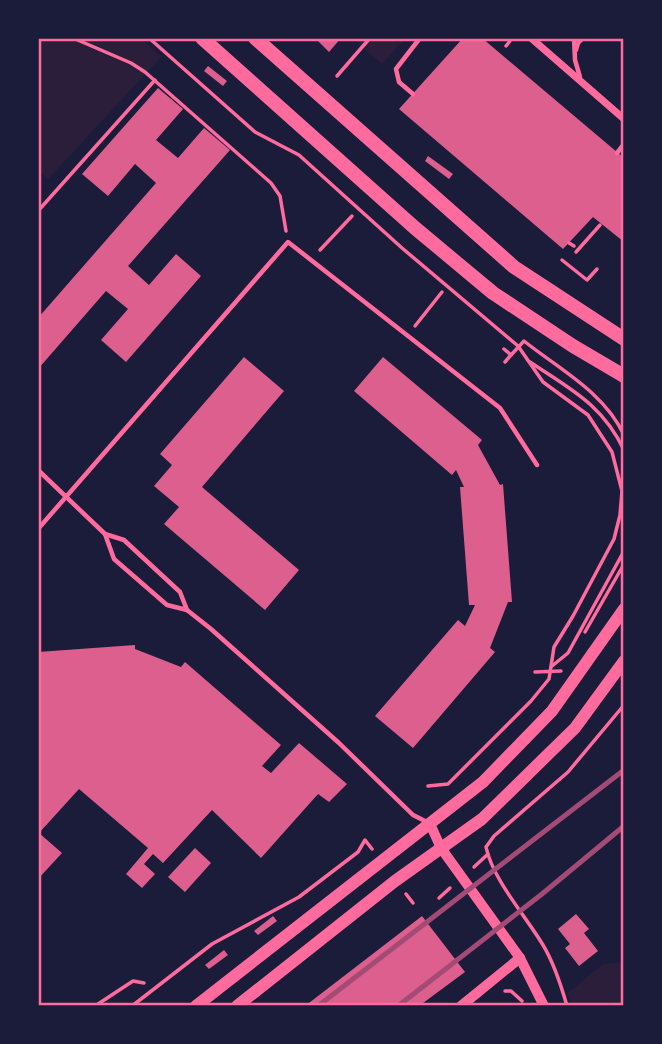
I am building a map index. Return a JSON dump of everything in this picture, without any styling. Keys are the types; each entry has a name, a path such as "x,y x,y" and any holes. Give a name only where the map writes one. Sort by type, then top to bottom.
{"main road":[{"path":"202,38 415,228 493,293 620,374 624,387"},
{"path":"255,38 514,267 621,337"},
{"path":"196,1006 483,782 552,711 624,609"},
{"path":"237,1006 482,819 575,728 624,661"}],"street":[{"path":"531,38 622,116"},
{"path":"430,824 441,848 520,957 544,1006"},
{"path":"461,1006 520,957"}],"lane":[{"path":"574,38 578,73 583,85"},
{"path":"575,54 578,43 583,38"},
{"path":"413,94 399,82 396,69 419,39"},
{"path":"617,153 624,144"},
{"path":"38,529 288,242 500,408 537,465"},
{"path":"38,470 105,534 124,540 180,592 187,610"},
{"path":"105,534 114,559 167,605 187,610 339,743 413,815 430,824"}],"path":[{"path":"73,38 131,62 271,183 280,196 288,242"},
{"path":"337,76 369,38"},
{"path":"38,211 155,80"},
{"path":"311,260 352,216"},
{"path":"576,252 600,225"},
{"path":"569,243 579,248"},
{"path":"562,260 587,280 597,269"},
{"path":"408,335 442,292"},
{"path":"505,362 524,341 596,395 615,416 624,435"},
{"path":"504,349 511,355"},
{"path":"528,361 587,400 605,418 624,450"},
{"path":"552,666 568,653 624,551"},
{"path":"570,659 624,564"},
{"path":"535,672 562,671 566,665"},
{"path":"567,1006 545,948 499,879 489,861 486,847 494,836 568,772 624,705"},
{"path":"428,786 448,784"},
{"path":"132,1006 212,944 299,897 358,852 365,840"},
{"path":"97,1004 133,981 144,983"},
{"path":"502,990 511,991 521,999 524,1006"}],"shaded area":[{"path":"39,39 142,39 161,57 48,179 39,171"},
{"path":"353,39 405,39 382,64"},
{"path":"623,962 623,1005 571,1005 568,993 603,964"}],"building":[{"path":"315,38 341,38 329,52"},
{"path":"463,38 482,38 624,158 624,242 593,217 563,249 399,109"},
{"path":"208,66 227,81 223,86 204,71"},
{"path":"158,88 183,109 156,140 178,158 204,128 230,150 128,266 149,285 176,254 201,276 126,362 101,340 128,309 106,291 38,369 38,318 156,183 135,164 108,196 82,174"},
{"path":"428,156 453,174 449,179 425,161"},
{"path":"244,357 284,391 202,487 299,570 265,610 164,524 179,507 154,486 172,465 160,454"},
{"path":"383,357 482,440 478,445 500,485 503,484 512,602 508,602 490,648 495,652 413,748 375,716 458,620 465,626 475,605 469,605 460,487 464,487 456,470 452,475 354,391"},
{"path":"135,645 135,649 181,667 185,662 281,745 262,766 271,773 299,743 347,784 329,802 318,794 261,858 212,810 163,863 153,854 144,864 155,874 142,888 126,874 148,848 79,789 39,833 62,853 38,879 38,652"},
{"path":"195,848 211,863 185,892 168,877"},
{"path":"576,914 589,929 584,933 598,951 579,966 565,948 570,944 558,929"},
{"path":"273,916 277,921 258,935 254,931"},
{"path":"422,916 465,972 419,1006 305,1006"},
{"path":"224,950 228,955 209,969 205,965"}],"railway":[{"path":"318,1006 624,770"},
{"path":"398,1006 542,894 624,826"}]}
